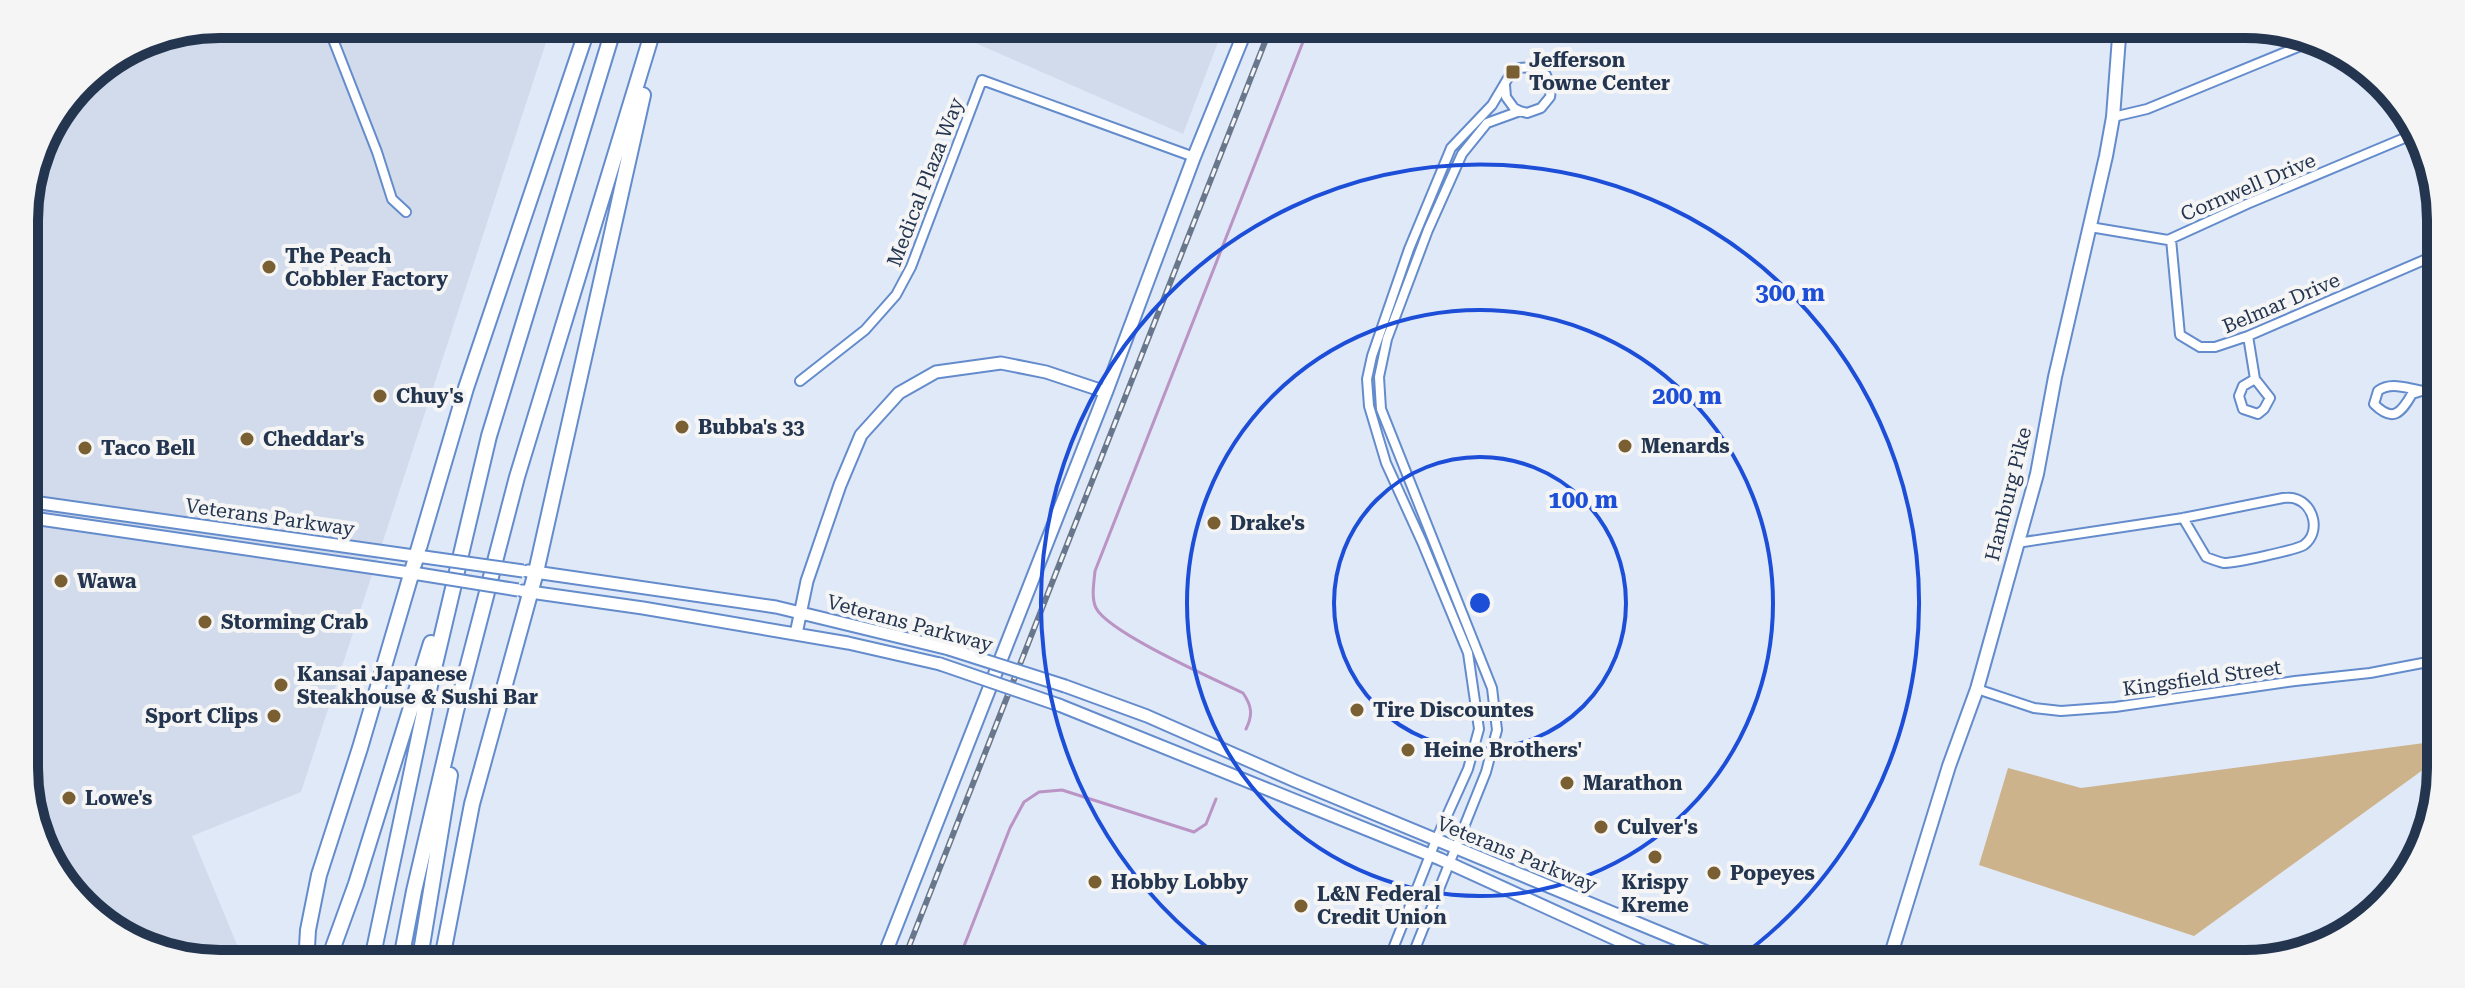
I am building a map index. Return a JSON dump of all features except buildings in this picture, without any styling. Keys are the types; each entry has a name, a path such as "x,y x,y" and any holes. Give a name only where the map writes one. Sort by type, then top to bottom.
{"highway":[{"path":"307,950 319,875 415,574 466,388 584,38"},
{"path":"374,950 405,799 489,436 611,38"},
{"path":"403,950 469,660 517,477 653,38"},
{"path":"444,950 472,804 530,572 654,38"},
{"path":"332,950 360,870 464,536"},
{"path":"421,950 469,660"}],"main road":[{"path":"887,950 1242,38"},
{"name":"Hamburg Pike","path":"1892,950 1949,766 1977,689 2037,474 2055,377 2113,117 2119,38"},
{"path":"796,634 807,581 861,435 899,393 936,372 1001,363 1046,372 1106,392"},
{"name":"Veterans Parkway","path":"38,503 721,598 800,613 949,649 1147,716 1702,950"},
{"name":"Veterans Parkway","path":"38,519 796,634 940,664 1059,705 1430,855 1639,950"}],"street":[{"path":"332,38 392,199 406,212"},
{"path":"2113,117 2147,109 2298,47"},
{"path":"1393,950 1468,769 1479,729 1468,653 1386,463 1369,406 1367,379 1409,249 1451,148 1492,105 1508,78 1519,68 1534,67 1546,75 1551,89 1546,103 1534,112 1520,111 1506,97 1505,85"},
{"name":"Medical Plaza Way","path":"800,381 865,330 896,295 911,267 982,80 1194,157"},
{"path":"1414,950 1486,772 1497,730 1492,688 1381,409 1379,377 1387,339 1428,230 1462,154 1487,123 1520,111"},
{"name":"Cornwell Drive","path":"2090,227 2171,239 2407,137"},
{"name":"Belmar Drive","path":"2171,239 2180,335 2200,347 2215,347 2248,336 2427,259"},
{"path":"2248,336 2255,379"},
{"path":"2424,391 2387,386 2378,391 2374,404 2382,411 2396,414 2412,394 2424,391 2427,390"},
{"path":"2017,543 2183,518 2283,498 2296,499 2309,508 2315,524 2305,544 2224,563 2206,557 2183,518"},
{"name":"Kingsfield Street","path":"1977,689 2034,708 2061,711 2115,707 2370,673 2427,662"}],"shaded area":[{"path":"220,38 547,38 301,792 192,836 239,950 208,950 162,940 140,931 100,905 83,888 57,848 42,803 38,768 38,208 44,173 52,151 69,119 100,83 129,62 185,42"},
{"path":"973,38 1220,38 1183,134 973,42"},
{"path":"2427,743 2427,767 2194,936 1979,865 2008,768 2081,788"}],"waterway":[{"path":"1246,729 1250,711 1243,693 1164,655 1105,618 1096,608 1094,600 1095,571 1304,38"},
{"path":"962,950 1010,828 1024,802 1039,792 1062,790 1194,832 1206,824 1216,799"}],"railway":[{"path":"908,950 1266,38"}],"place":[{"name":"Jefferson Towne Center","path":"1513,72"},
{"name":"The Peach Cobbler Factory","path":"269,267"},
{"name":"Chuy's","path":"380,396"},
{"name":"Bubba's 33","path":"682,427"},
{"name":"Cheddar's","path":"247,439"},
{"name":"Menards","path":"1625,446"},
{"name":"Taco Bell","path":"85,448"},
{"name":"Drake's","path":"1214,523"},
{"name":"Wawa","path":"61,581"},
{"name":"Storming Crab","path":"205,622"},
{"name":"Kansai Japanese Steakhouse & Sushi Bar","path":"281,685"},
{"name":"Tire Discountes","path":"1357,710"},
{"name":"Sport Clips","path":"274,716"},
{"name":"Heine Brothers'","path":"1408,750"},
{"name":"Marathon","path":"1567,783"},
{"name":"Lowe's","path":"69,798"},
{"name":"Culver's","path":"1601,827"},
{"name":"Krispy Kreme","path":"1655,857"},
{"name":"Popeyes","path":"1714,873"},
{"name":"Hobby Lobby","path":"1095,882"},
{"name":"L&N Federal Credit Union","path":"1301,906"}]}
